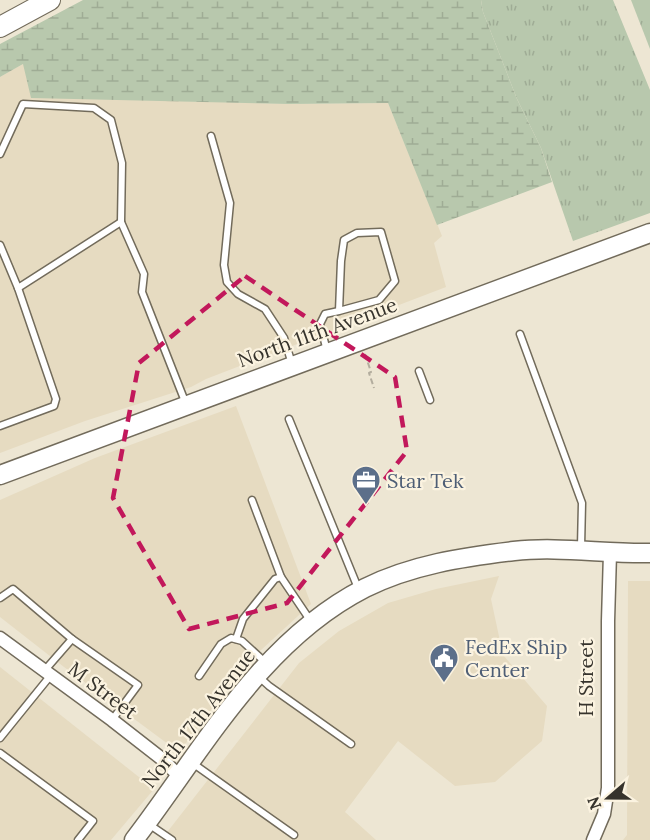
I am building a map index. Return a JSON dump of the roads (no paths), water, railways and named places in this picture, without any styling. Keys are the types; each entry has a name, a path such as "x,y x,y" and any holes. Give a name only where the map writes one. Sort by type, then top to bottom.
{"main road":[{"path":"0,27 50,0"},
{"name":"North 11th Avenue","path":"0,475 650,232"},
{"name":"North 17th Avenue","path":"134,840 238,697 295,637 332,608 360,591 388,578 437,563 516,551 610,553"},
{"path":"610,553 650,553"}],"street":[{"name":"H Street","path":"593,840 604,814 608,788 610,553"},
{"name":"M Street","path":"0,638 112,720 162,759 180,777"}],"lane":[{"path":"0,154 23,104 94,108 111,120 122,163 122,222 144,274 142,292 186,404"},
{"path":"211,136 231,203 224,265 227,282 238,294 265,309 284,338 292,365"},
{"path":"18,288 122,222"},
{"path":"327,352 321,324 325,314 339,311 379,300 395,282 381,232 357,233 344,240 340,261 339,311"},
{"path":"0,247 18,288 56,399 54,406 0,426"},
{"path":"520,334 582,502 580,552"},
{"path":"419,371 430,400"},
{"path":"289,419 360,591"},
{"path":"252,500 281,577 312,623"},
{"path":"236,639 243,619 275,579 281,577"},
{"path":"0,598 13,589 72,639 138,685 112,720"},
{"path":"0,738 72,639"},
{"path":"199,676 221,644 226,640 242,641 263,670 269,686 351,744"},
{"path":"0,753 93,821 78,840"},
{"path":"191,762 294,835"},
{"path":"147,823 172,840"}],"place":[{"name":"Star Tek","path":"366,506"},
{"name":"FedEx Ship Center","path":"444,684"}]}
